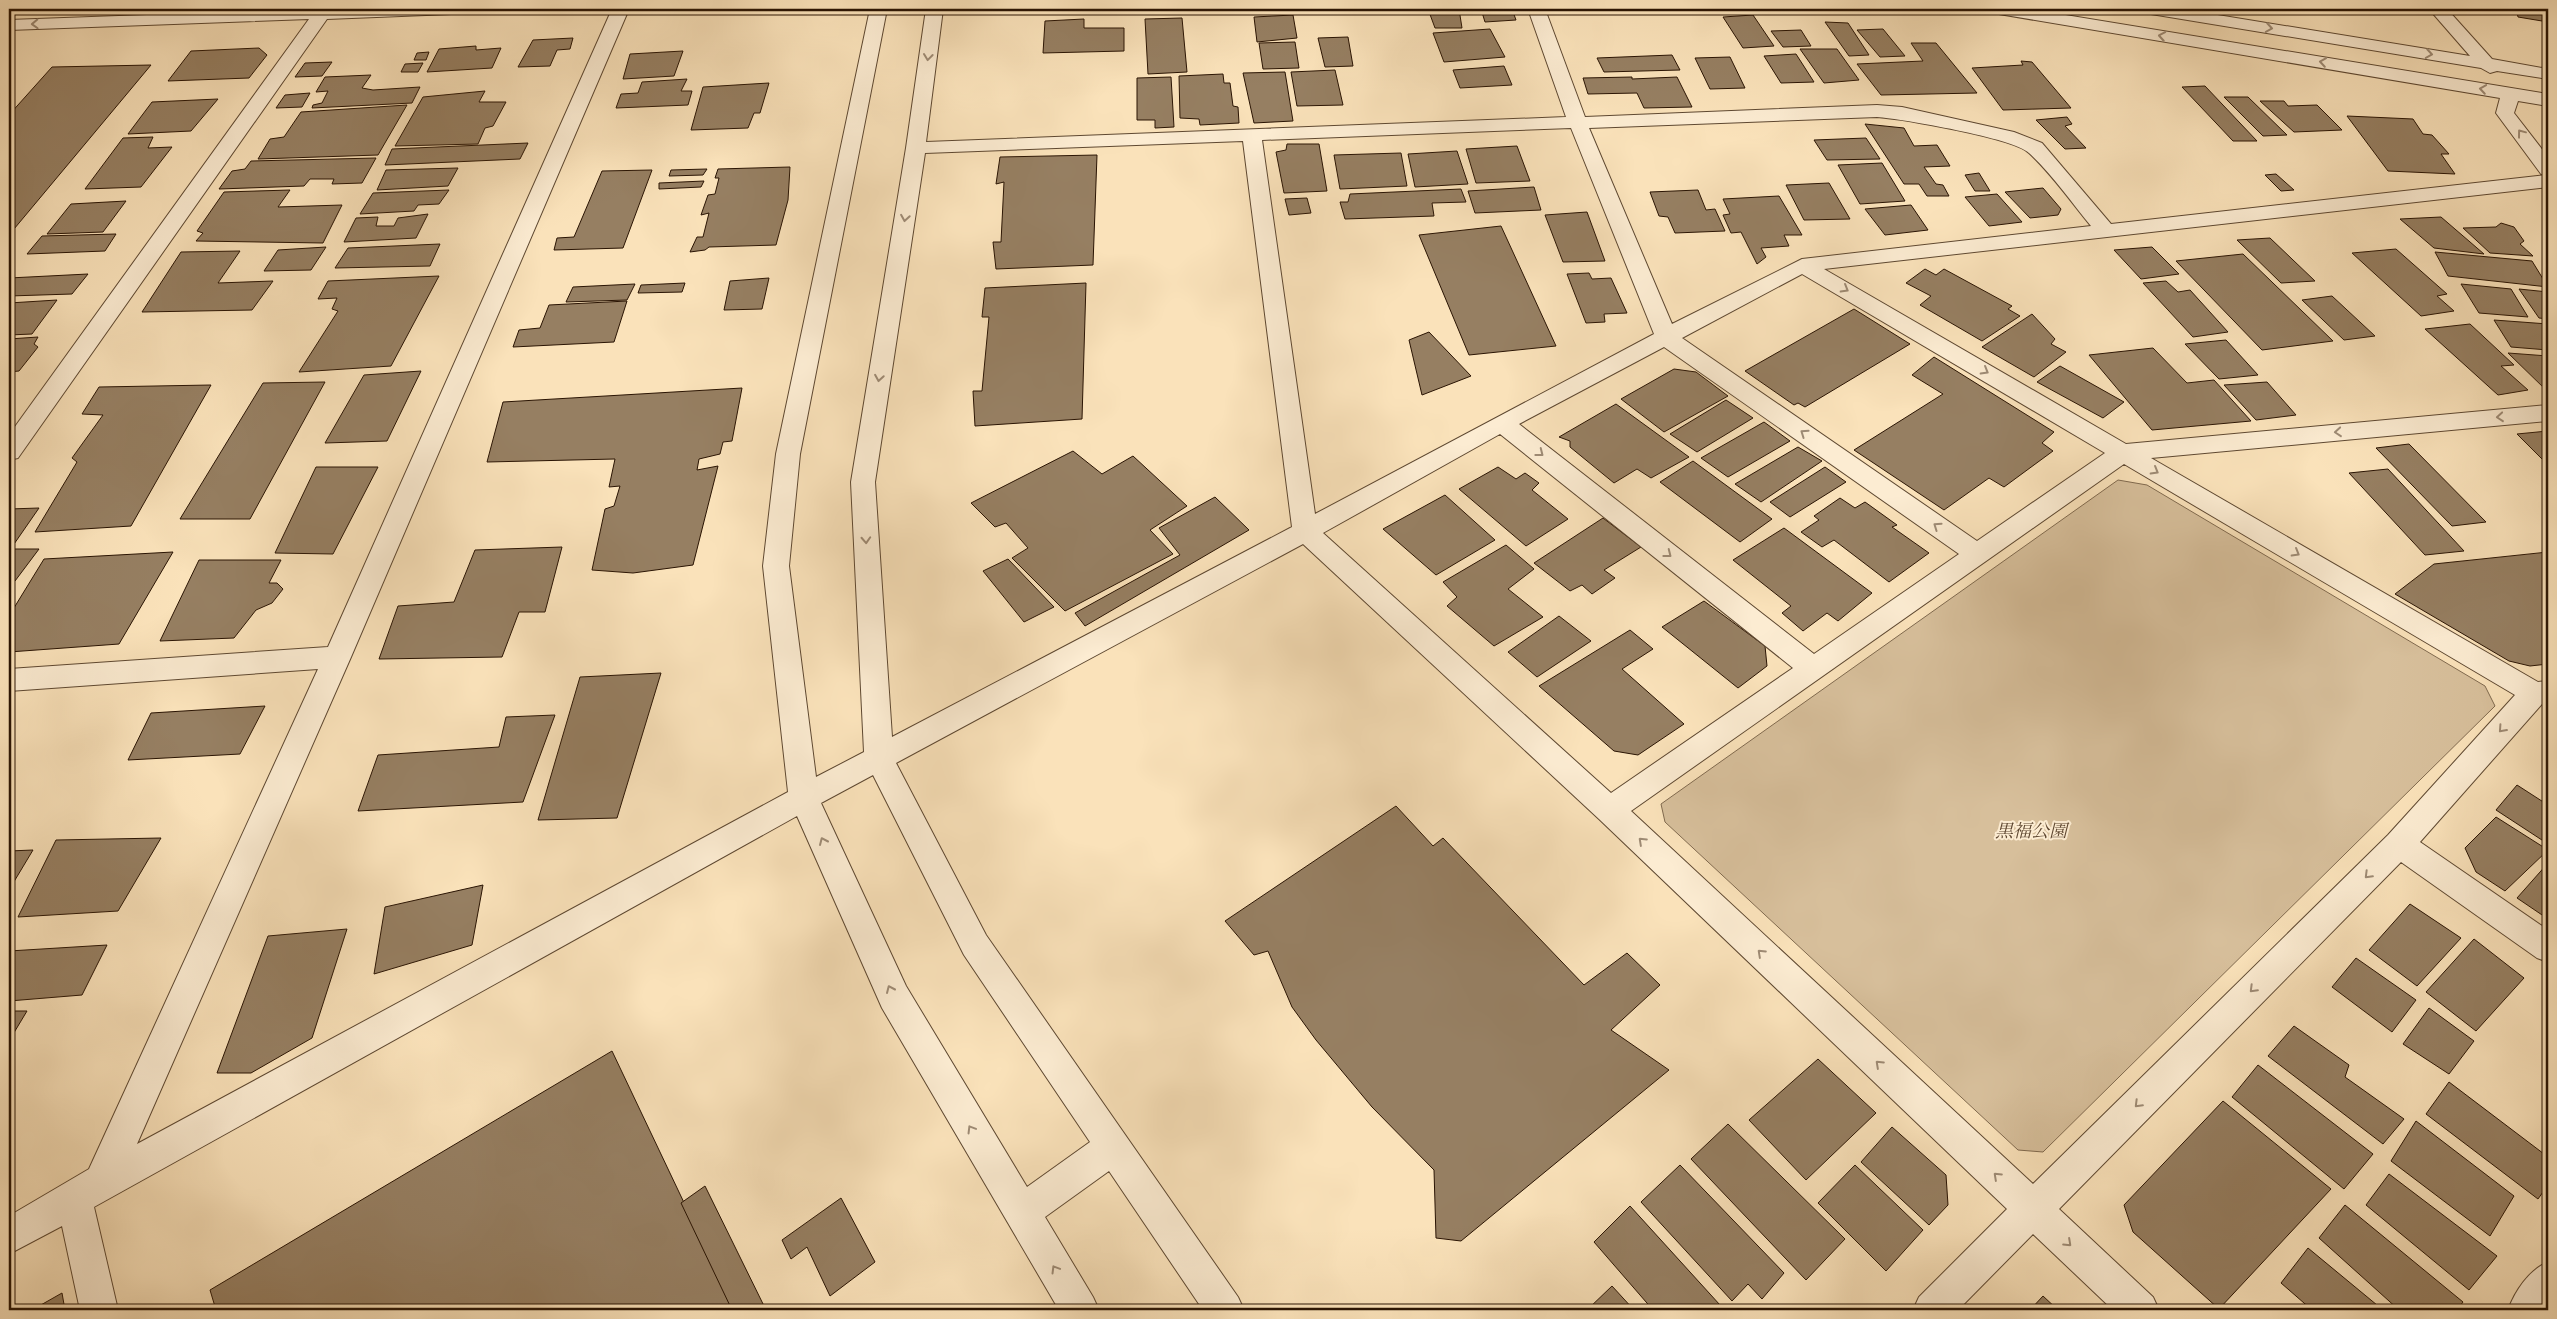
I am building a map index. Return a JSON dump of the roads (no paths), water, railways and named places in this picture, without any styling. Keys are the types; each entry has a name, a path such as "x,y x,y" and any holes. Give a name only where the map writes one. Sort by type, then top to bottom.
{"street":[{"path":"9,25 451,9"},
{"path":"99,1310 88,1190 337,657 620,9"},
{"path":"878,9 788,454 776,566 804,798 894,997 1080,1310"},
{"path":"934,9 916,148 863,482 879,759 975,945 1225,1310"},
{"path":"1537,9 1577,121 1667,338 1977,554"},
{"path":"1999,9 2548,100"},
{"path":"2152,9 2548,74"},
{"path":"2438,9 2511,93 2548,114"},
{"path":"9,452 322,13"},
{"path":"2511,93 2505,113 2548,170"},
{"path":"916,148 1577,121 1867,111 1902,113 2014,138 2035,147 2105,230"},
{"path":"1252,135 1305,531 1610,810 2140,1310"},
{"path":"9,1236 88,1190 804,798 1305,531 1502,423 1667,338 1802,265 2548,181"},
{"path":"1802,265 2541,692 2399,844 1932,1310"},
{"path":"1610,810 2124,452 2548,413"},
{"path":"1502,423 1813,668"},
{"path":"9,680 337,657"},
{"path":"2399,844 2548,948"},
{"path":"1021,1213 1113,1147"},
{"path":"2526,1310 2548,1282"}],"park label":[{"name":"黒福公園","path":"2031,831"}]}
